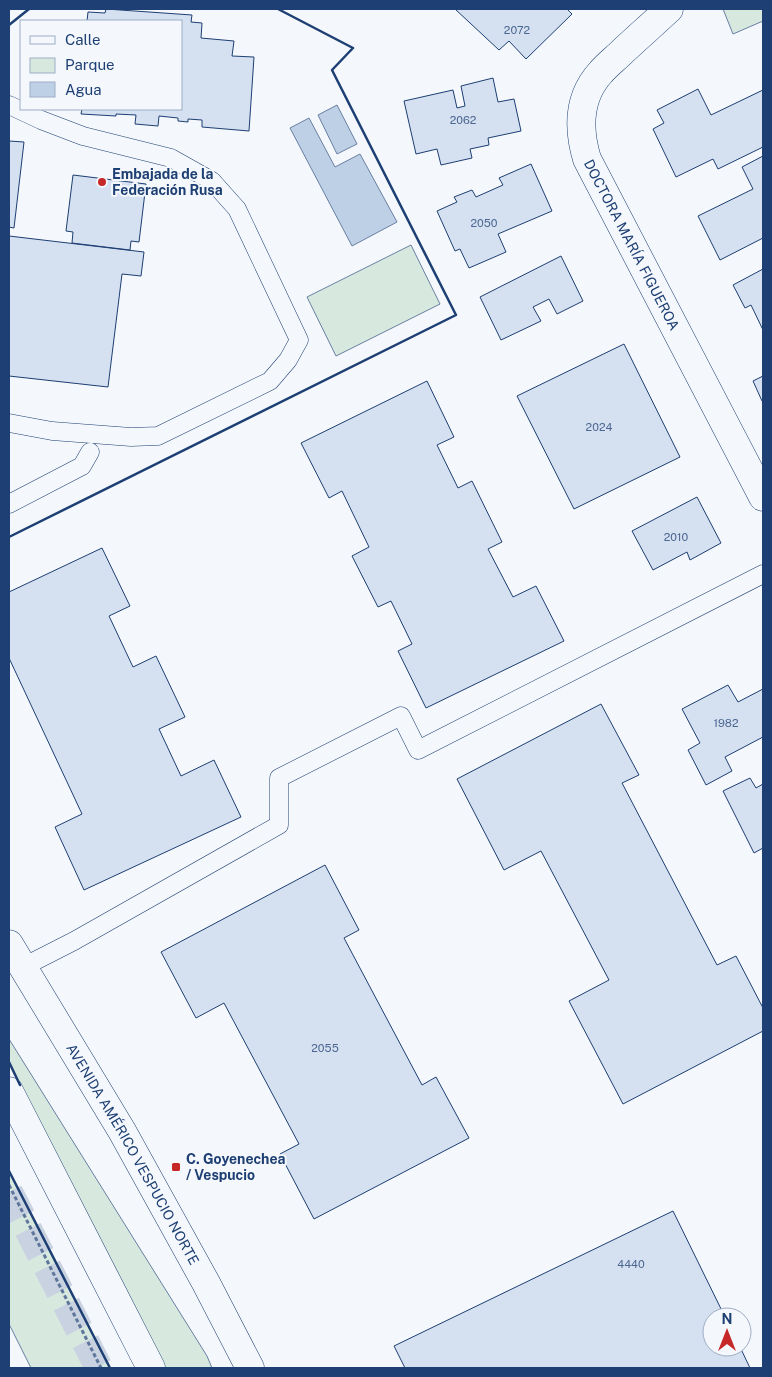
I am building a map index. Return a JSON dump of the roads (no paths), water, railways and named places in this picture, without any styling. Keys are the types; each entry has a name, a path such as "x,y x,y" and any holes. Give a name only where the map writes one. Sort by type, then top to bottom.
{"main road":[{"name":"DOCTORA MARÍA FIGUEROA","path":"668,9 600,72 589,89 583,106 580,124 582,142 587,160 763,497"},
{"name":"AVENIDA AMÉRICO VESPUCIO NORTE","path":"9,944 122,1131 206,1283 250,1368"},
{"path":"9,1091 151,1368"}],"lane":[{"path":"9,105 83,136 171,158 212,181 237,209 300,340 288,360 270,381 158,436 131,437 52,430 9,423"},
{"path":"9,504 82,466 90,452"},
{"path":"23,967 279,825 279,778 400,716 418,750 763,574"}],"water":[{"path":"337,105 357,144 337,154 318,115"},
{"path":"309,118 335,167 360,154 397,222 352,246 290,128"}],"tunnel":[{"path":"9,1192 99,1368"}],"place":[{"name":"Embajada de la Federación Rusa","path":"102,182"},
{"name":"C. Goyenechea / Vespucio","path":"176,1167"}]}
